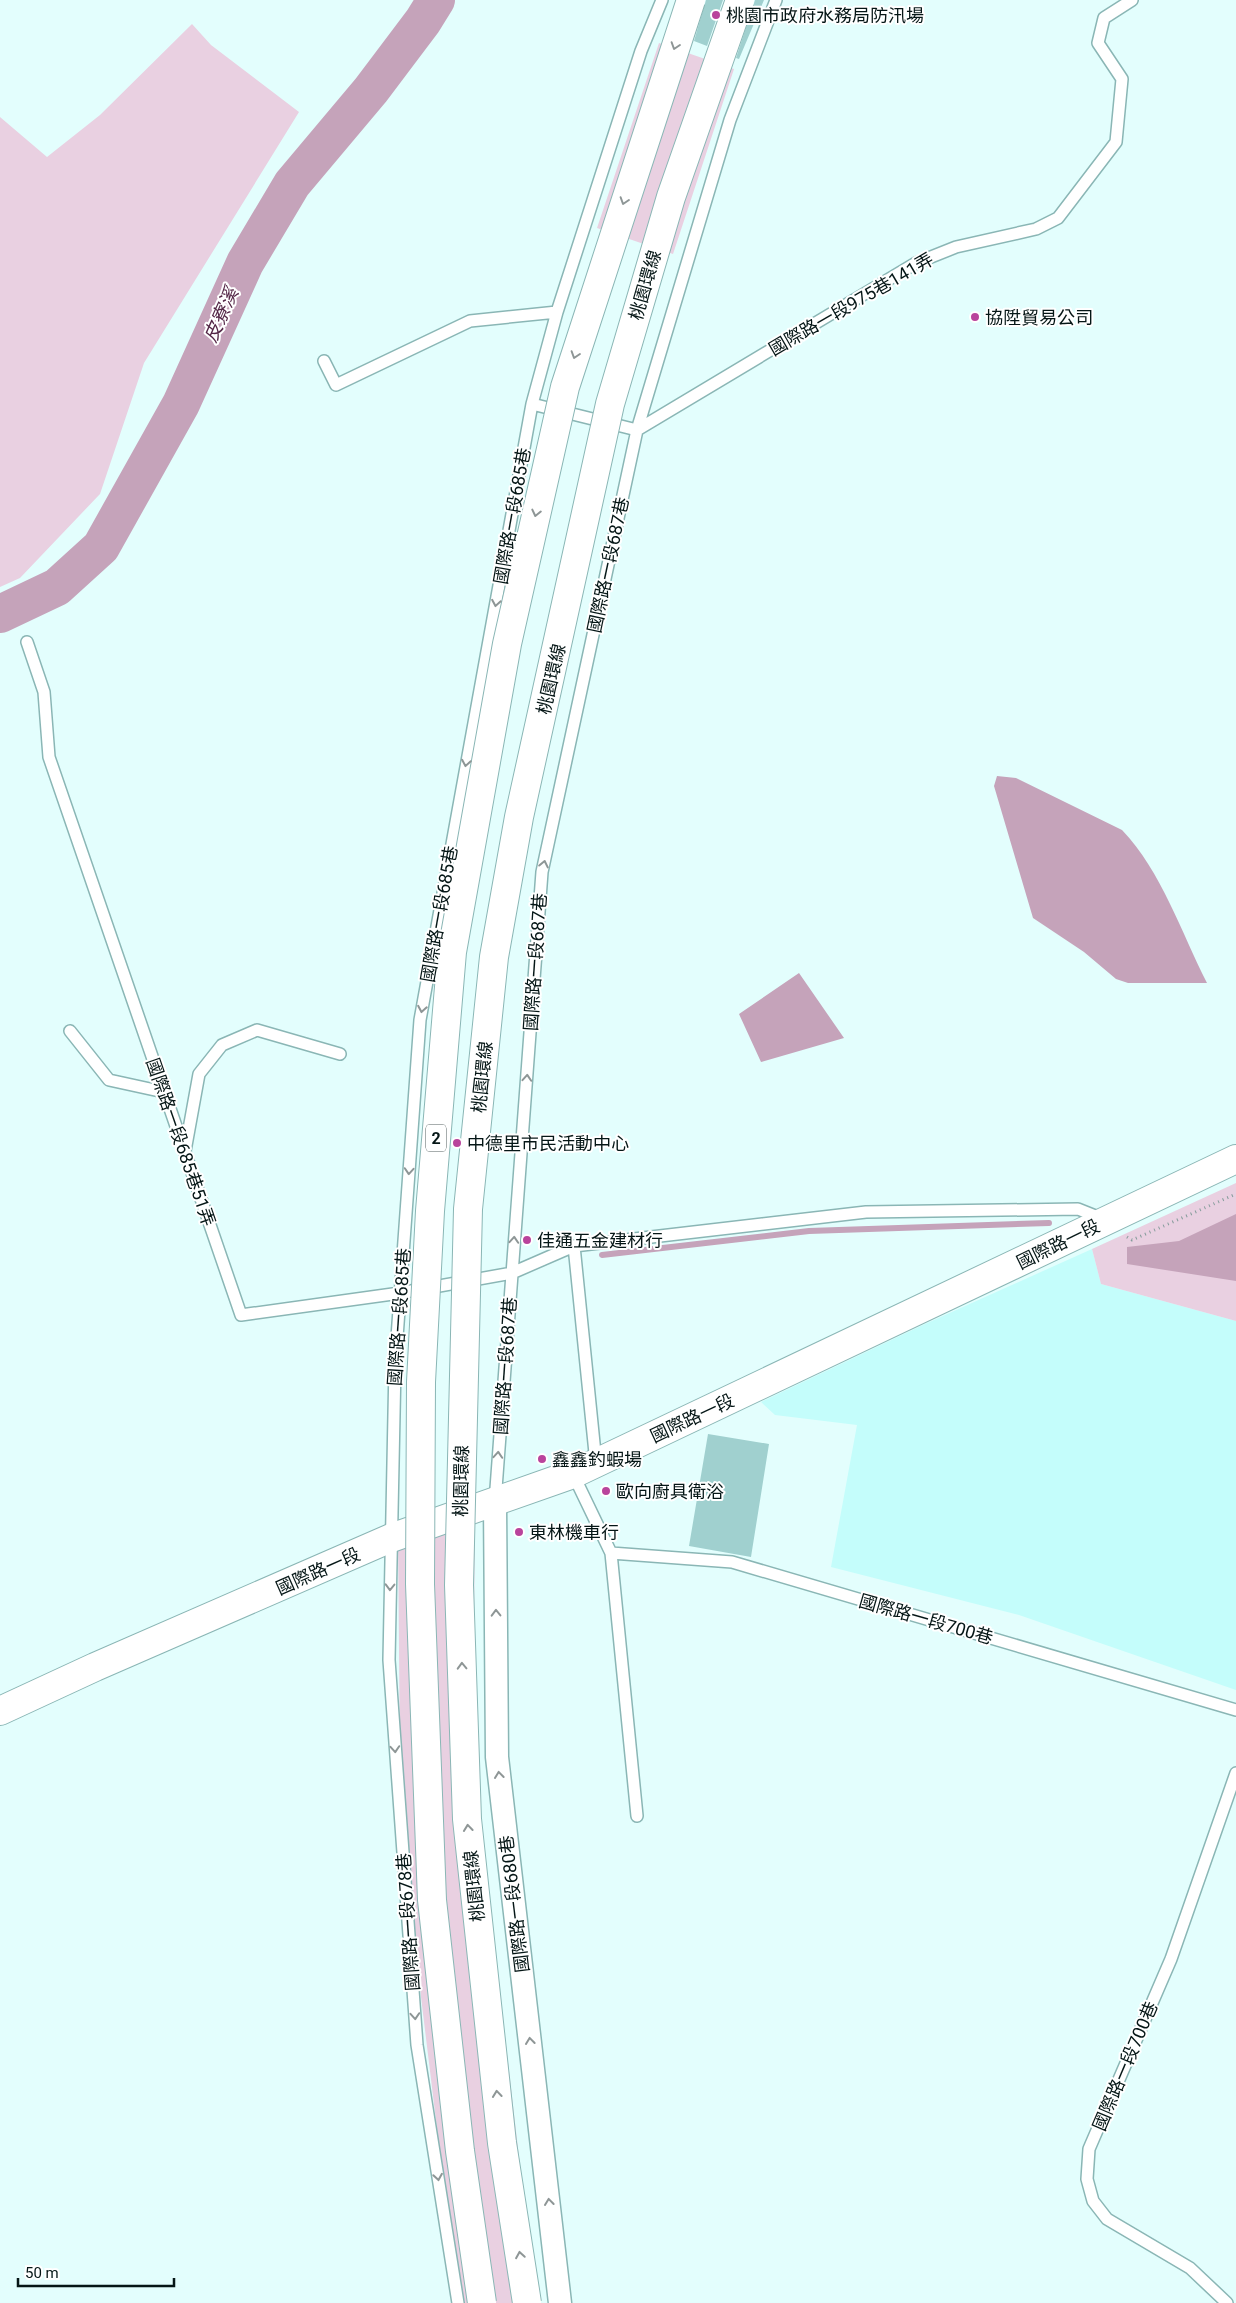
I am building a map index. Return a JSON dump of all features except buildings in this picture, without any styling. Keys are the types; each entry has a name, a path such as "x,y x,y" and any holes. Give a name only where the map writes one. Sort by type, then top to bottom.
{"main road":[{"name":"2","path":"482,2303 460,2152 432,1900 420,1584 421,1382 430,1211 452,952 507,644 565,387 691,0"},
{"name":"桃園環線","path":"527,2303 502,2143 467,1819 459,1585 468,1210 494,957 519,818 610,404 671,197 740,0"},
{"name":"國際路一段","path":"0,1711 95,1667 391,1538 494,1503 585,1469 1236,1159"}],"street":[{"name":"國際路一段680巷","path":"494,1503 497,1757 560,2303"}],"lane":[{"name":"國際路一段685巷","path":"391,1538 395,1365 420,1020 532,404 557,312 641,51 662,0"},
{"name":"國際路一段687巷","path":"494,1503 542,872 637,430 730,120 776,0"},
{"name":"國際路一段975巷141弄","path":"637,430 916,263 956,247 1036,229 1058,218 1116,142 1122,79 1098,42 1104,18 1132,0"},
{"path":"324,361 336,385 470,321 557,312"},
{"path":"532,404 637,430"},
{"name":"國際路一段685巷51弄","path":"27,642 44,692 49,757 241,1315 400,1294 512,1273 574,1246 866,1212 1078,1209 1107,1221"},
{"path":"185,1152 199,1074 222,1045 257,1030 340,1054"},
{"path":"70,1031 109,1080 164,1092"},
{"path":"574,1246 585,1469 611,1553 637,1816"},
{"name":"國際路一段678巷","path":"391,1538 389,1660 417,2045 458,2303"},
{"name":"國際路一段700巷","path":"611,1553 732,1562 1236,1710"},
{"name":"國際路一段700巷","path":"1227,2303 1190,2268 1107,2219 1093,2201 1087,2179 1089,2149 1171,1958 1236,1773"}],"path":[{"path":"1132,1240 1236,1194"}],"shaded area":[{"path":"192,24 211,45 299,112 144,363 100,494 20,578 0,587 0,117 47,157 100,115"},
{"path":"659,43 734,69 673,254 597,228"},
{"path":"997,776 1016,778 1122,830 1160,883 1207,983 1128,983 1116,979 1084,952 1033,918 994,786"},
{"path":"799,973 844,1038 761,1062 739,1014"},
{"path":"1236,1183 1236,1321 1101,1284 1092,1249"},
{"path":"1236,1214 1236,1281 1127,1264 1127,1247 1179,1241"},
{"path":"1092,1249 1101,1284 1236,1321 1236,1690 1019,1615 831,1567 857,1425 775,1415 761,1402 925,1324"},
{"path":"475,1520 473,1727 484,1856 536,2303 462,2303 451,2244 421,1997 400,1763 398,1538"}],"waterway":[{"name":"皮寮溪","path":"0,614 57,587 101,547 181,404 245,263 292,184 371,90 423,21 436,0"},
{"path":"602,1255 809,1231 1049,1223"}],"place":[{"name":"桃園市政府水務局防汛場","path":"716,15"},
{"name":"協陞貿易公司","path":"975,317"},
{"name":"中德里市民活動中心","path":"457,1143"},
{"name":"佳通五金建材行","path":"527,1240"},
{"name":"鑫鑫釣蝦場","path":"542,1459"},
{"name":"歐向廚具衛浴","path":"606,1491"},
{"name":"東林機車行","path":"519,1532"}]}
